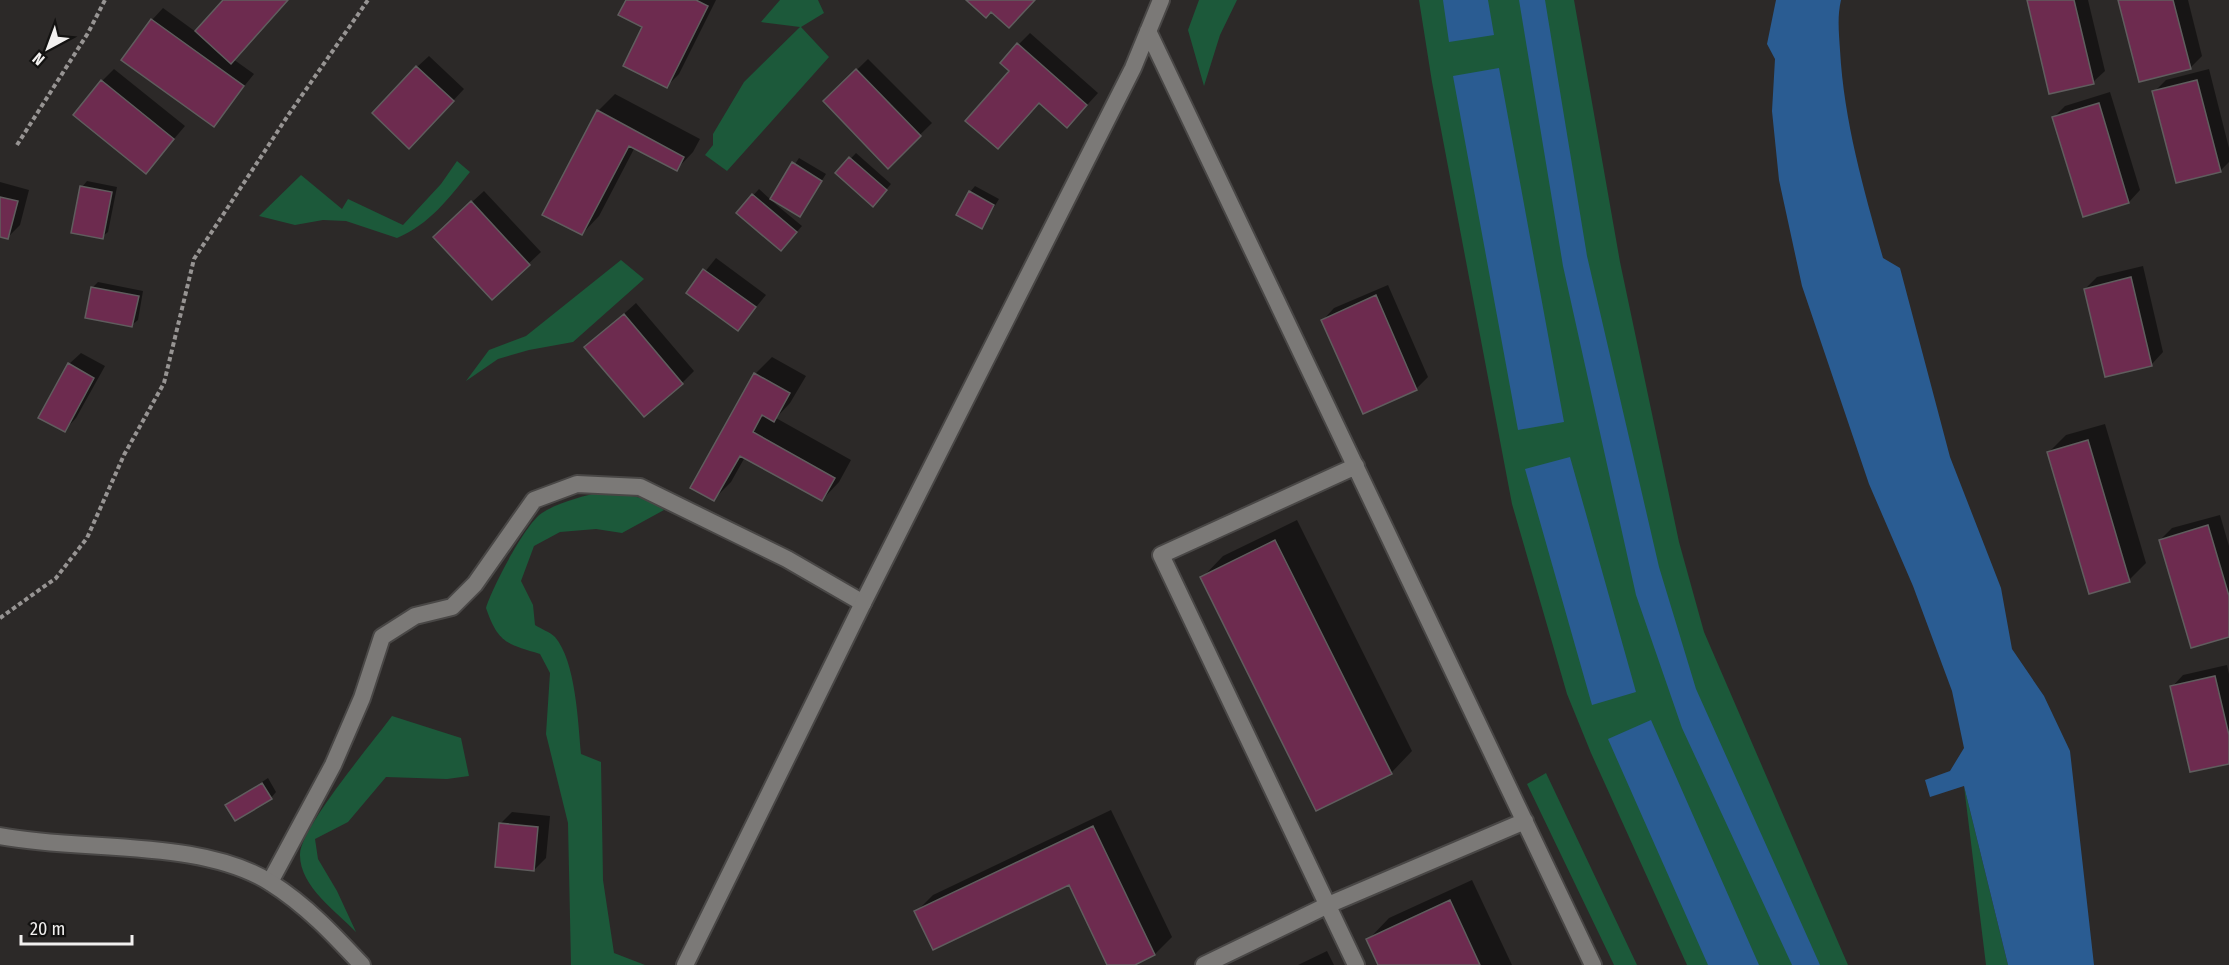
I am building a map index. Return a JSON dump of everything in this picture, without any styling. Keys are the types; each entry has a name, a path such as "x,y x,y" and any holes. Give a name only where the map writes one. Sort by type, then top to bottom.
{"street":[{"path":"686,965 863,603 1133,68 1161,0"},
{"path":"1148,31 1593,965"},
{"path":"1356,466 1161,555 1356,965"},
{"path":"270,882 333,765 362,698 382,638 416,616 452,607 475,584 534,500 577,484 640,487 787,559 863,603"},
{"path":"1204,965 1328,905 1525,821"},
{"path":"0,836 33,842 139,849 223,861 270,882 312,913 362,965"}],"path":[{"path":"17,144 88,33 105,0"},
{"path":"0,618 56,578 87,538 124,455 164,383 194,259 289,114 368,0"}],"green space":[{"path":"780,0 818,0 824,13 801,27 829,57 727,171 705,155 713,145 713,134 744,82 800,27 761,22"},
{"path":"1199,0 1237,0 1220,35 1204,86 1188,30"},
{"path":"1419,0 1574,0 1620,262 1679,542 1704,632 1848,965 1687,965 1591,753 1567,694 1512,504 1432,82"},
{"path":"457,161 470,172 429,218 397,238 346,221 323,220 295,225 259,216 301,175 342,209 348,199 403,225 441,184"},
{"path":"621,260 644,279 573,342 529,350 498,359 466,381 489,350 526,336"},
{"path":"603,491 648,499 664,510 622,533 596,529 560,532 534,546 521,581 533,605 535,625 555,637 568,661 575,693 581,754 601,762 603,880 614,953 645,965 571,965 568,823 546,734 550,673 540,654 519,648 500,635 490,620 486,608 510,557 535,519 557,505"},
{"path":"392,716 461,738 469,776 447,779 386,777 348,822 315,839 318,859 337,891 356,932 320,898 312,887 301,866 300,854 303,841 325,805"},
{"path":"1546,773 1637,965 1614,965 1527,784"},
{"path":"1964,786 2008,965 1986,965"}],"water":[{"path":"1443,0 1488,0 1494,35 1449,42"},
{"path":"1519,0 1545,0 1587,256 1659,567 1696,689 1820,965 1792,965 1682,728 1636,595 1563,266"},
{"path":"1776,0 1841,0 1839,31 1842,77 1850,130 1883,258 1900,268 1950,457 2001,588 2012,649 2044,696 2070,751 2094,965 2008,965 1964,786 1930,797 1925,780 1950,771 1964,748 1952,691 1913,586 1869,484 1802,286 1779,180 1772,111 1775,59 1767,44"},
{"path":"1499,68 1564,422 1518,430 1453,76"},
{"path":"1570,457 1636,692 1592,705 1525,469"},
{"path":"1651,720 1759,965 1708,965 1608,739"}],"building":[{"path":"223,0 288,0 231,64 195,31"},
{"path":"626,0 696,0 708,6 667,88 623,66 642,27 618,15"},
{"path":"966,0 1035,0 1009,28 991,12 986,18"},
{"path":"2027,0 2074,0 2094,84 2049,94"},
{"path":"2118,0 2173,0 2191,69 2139,82"},
{"path":"151,19 244,86 214,127 121,60"},
{"path":"1017,43 1087,105 1067,128 1039,103 998,149 965,121 1009,71 1000,63"},
{"path":"416,66 454,101 409,149 372,113"},
{"path":"856,69 921,136 888,169 823,101"},
{"path":"101,80 174,139 146,174 73,115"},
{"path":"2197,80 2221,172 2176,183 2152,91"},
{"path":"2099,103 2129,203 2083,217 2052,117"},
{"path":"597,110 684,157 677,171 629,146 582,235 542,215"},
{"path":"849,157 887,190 873,207 835,173"},
{"path":"792,162 822,181 800,217 770,199"},
{"path":"80,186 112,192 103,239 71,233"},
{"path":"969,191 994,205 982,229 956,215"},
{"path":"752,194 797,232 781,251 736,213"},
{"path":"0,197 18,201 8,239 0,237"},
{"path":"471,201 530,265 492,300 433,237"},
{"path":"703,269 756,307 738,331 686,293"},
{"path":"2131,277 2152,366 2105,377 2084,289"},
{"path":"91,287 139,296 132,327 85,318"},
{"path":"1376,295 1417,390 1363,414 1321,320"},
{"path":"624,314 683,384 644,417 584,347"},
{"path":"68,363 94,378 65,432 38,418"},
{"path":"754,373 790,393 774,422 762,415 753,432 835,478 822,501 740,456 714,501 690,488"},
{"path":"2088,440 2130,582 2089,594 2047,452"},
{"path":"2208,525 2229,596 2229,637 2191,648 2159,540"},
{"path":"1275,540 1392,774 1316,811 1200,577"},
{"path":"2215,676 2229,735 2229,764 2190,772 2170,686"},
{"path":"262,783 272,799 235,821 225,805"},
{"path":"499,823 538,827 534,871 495,867"},
{"path":"1093,826 1155,955 1135,965 1107,965 1069,885 933,950 914,911"},
{"path":"1450,900 1480,965 1378,965 1366,939"}]}
